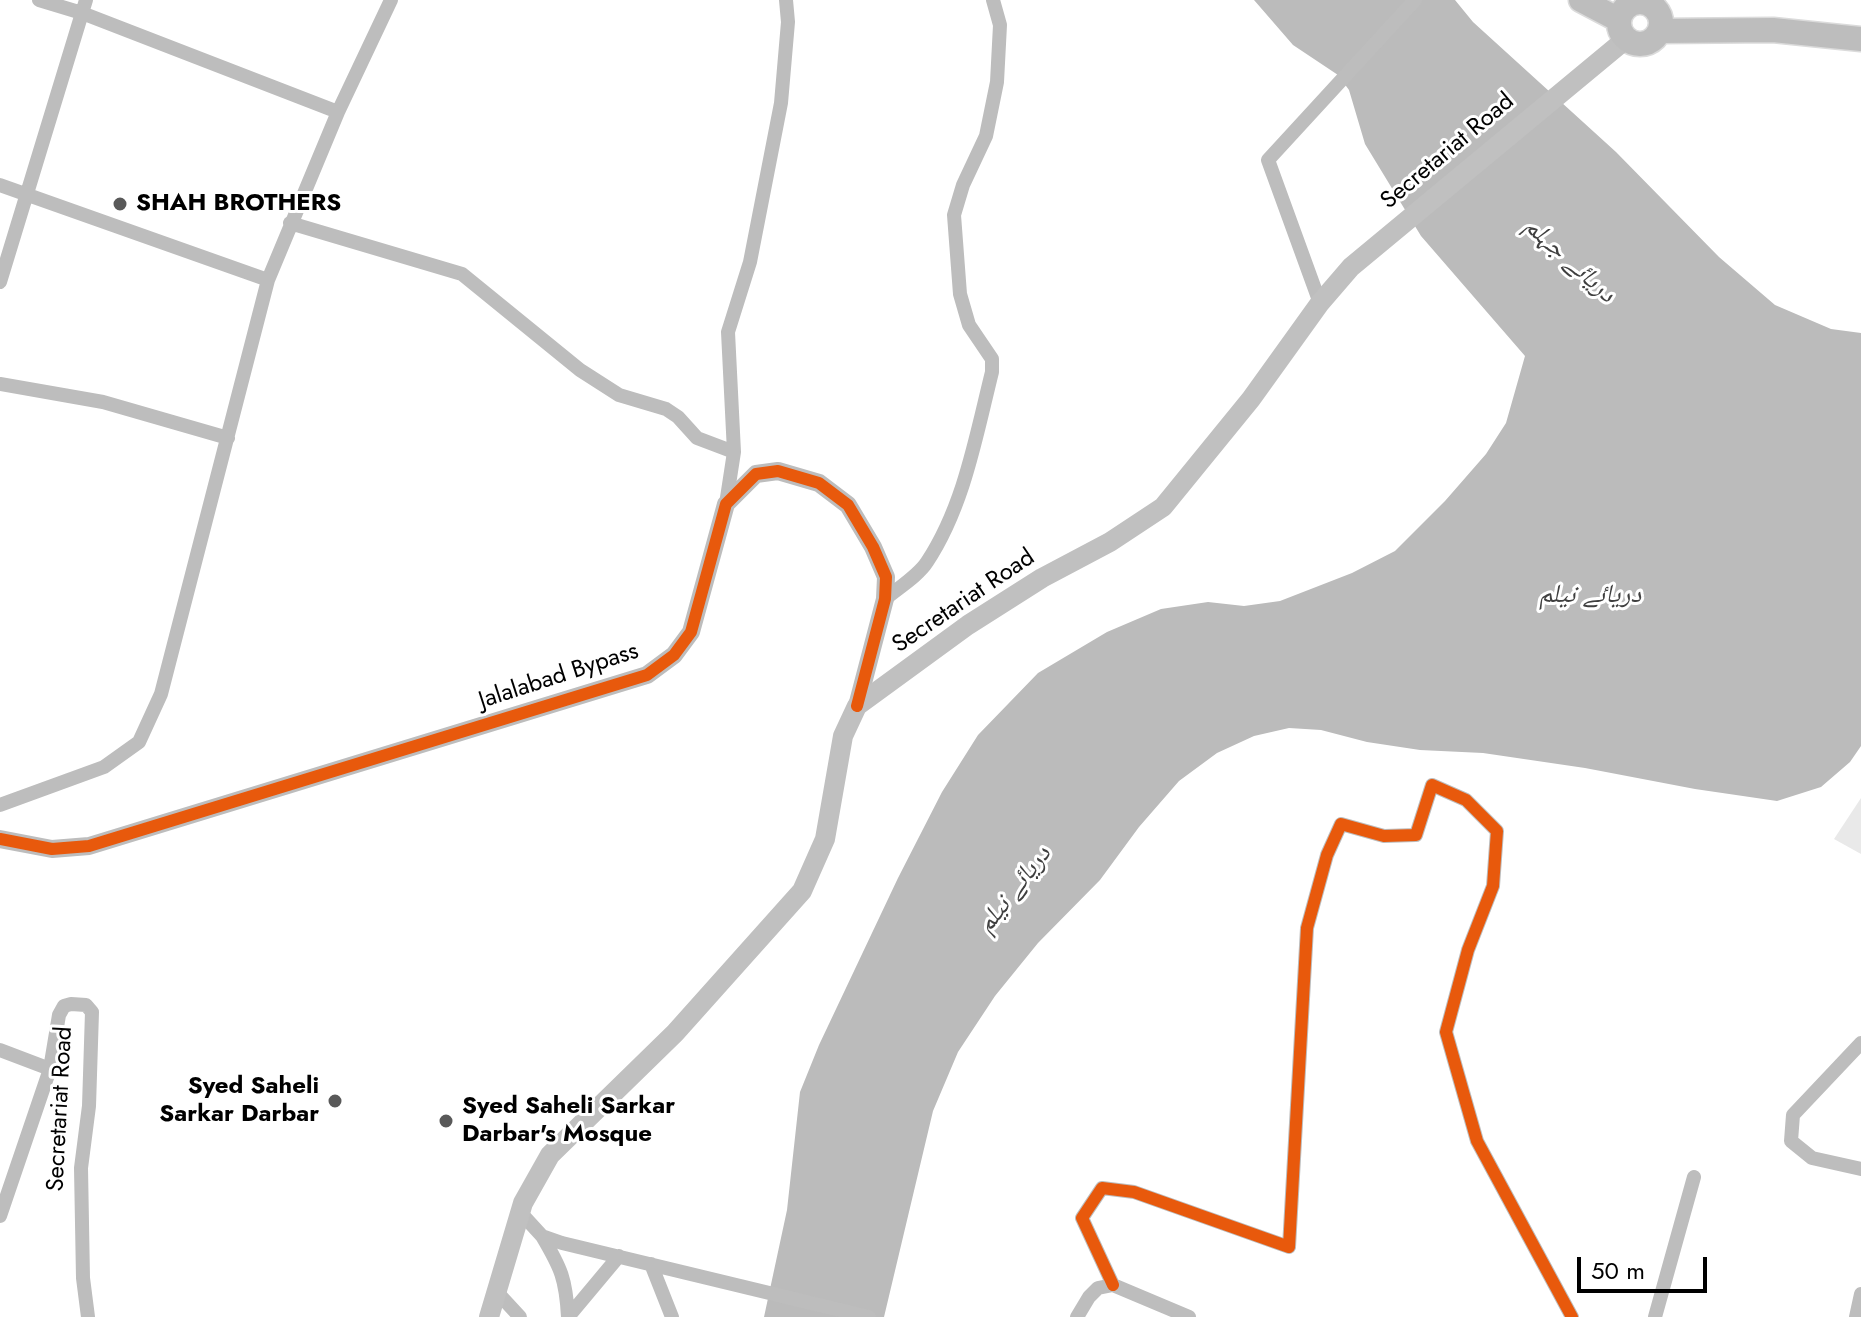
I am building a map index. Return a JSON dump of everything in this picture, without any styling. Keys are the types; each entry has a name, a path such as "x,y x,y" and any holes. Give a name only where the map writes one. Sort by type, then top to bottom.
{"highway":[{"path":"1581,0 1619,36 1638,45 1652,41 1660,31 1662,24 1658,11 1639,2 1626,7 1619,36"},
{"path":"1660,31 1773,30 1861,39"}],"main road":[{"name":"Secretariat Road","path":"857,706 968,625 1042,578 1110,542 1163,507 1251,399 1320,303 1351,267 1619,36"},
{"path":"489,1317 520,1212 533,1182 567,1137 675,1033 802,891 825,839 843,736 857,706"}],"street":[{"path":"39,0 84,7 338,112"},
{"path":"0,805 104,767 139,742 161,694 268,280 338,112 391,0"},
{"path":"726,504 734,452 728,332 750,262 781,103 788,22 786,0"},
{"path":"885,599 926,565 945,529 967,471 992,372 992,359 969,325 960,294 954,215 963,185 986,136 997,82 1000,25 993,0"},
{"path":"1320,303 1268,160 1415,0"},
{"path":"0,282 84,7"},
{"path":"0,185 268,280"},
{"path":"290,223 462,274 580,370 619,395 666,409 697,438 734,452"},
{"path":"0,384 103,402 228,438"},
{"name":"Jalalabad Bypass","path":"0,839 52,849 89,846 647,675 674,655 691,632 726,504 756,474 778,471 819,483 848,505 873,547 886,577 885,599 857,706"},
{"path":"1113,1285 1082,1218 1102,1188 1134,1192 1289,1247 1307,928 1327,855 1341,824 1384,836 1416,835 1432,785 1466,800 1497,831 1493,886 1468,950 1446,1032 1477,1141 1572,1317"},
{"name":"Secretariat Road","path":"0,1216 3,1197 50,1069 59,1015 64,1006 79,1002 92,1012 89,1106 81,1168 83,1278 88,1317"},
{"path":"1861,1043 1793,1115 1791,1141 1812,1158 1861,1169"},
{"path":"0,1050 50,1069"},
{"path":"1655,1317 1694,1177"},
{"path":"520,1212 542,1236 561,1267 566,1285 568,1317"},
{"path":"542,1236 869,1317"},
{"path":"568,1317 619,1256"},
{"path":"651,1264 672,1317"},
{"path":"1077,1317 1098,1288 1113,1285 1189,1317"},
{"path":"496,1291 520,1317"},
{"path":"1856,1317 1861,1294"}],"shaded area":[{"path":"1861,798 1861,854 1834,839"}],"water":[{"name":"دریائے نیلم","path":"1254,0 1455,0 1473,22 1616,152 1719,257 1775,305 1831,329 1861,333 1861,746 1850,762 1821,787 1777,801 1483,753 1420,750 1367,742 1321,730 1289,728 1254,736 1217,753 1179,781 1139,827 1100,880 1038,943 995,996 958,1052 933,1111 884,1317 764,1317 787,1210 800,1092 898,878 942,792 978,735 1038,673 1107,632 1161,609 1208,602 1244,606 1280,601 1352,573 1395,551 1486,454 1506,423 1525,356 1421,236 1365,144 1349,90 1338,75 1293,45"}],"cycle path":[{"path":"0,839 52,849 89,846 647,675 674,655 691,632 726,504 756,474 778,471 819,483 848,505 873,547 886,577 885,599 857,706"},
{"path":"1113,1285 1082,1218 1102,1188 1134,1192 1289,1247 1307,928 1327,855 1341,824 1384,836 1416,835 1432,785 1466,800 1497,831 1493,886 1468,950 1446,1032 1477,1141 1572,1317"}],"place":[{"name":"SHAH BROTHERS","path":"120,204"},
{"name":"Syed Saheli Sarkar Darbar","path":"335,1101"},
{"name":"Syed Saheli Sarkar Darbar's Mosque","path":"446,1121"}],"water label":[{"name":"دریائے جہلم","path":"1569,261"}]}
